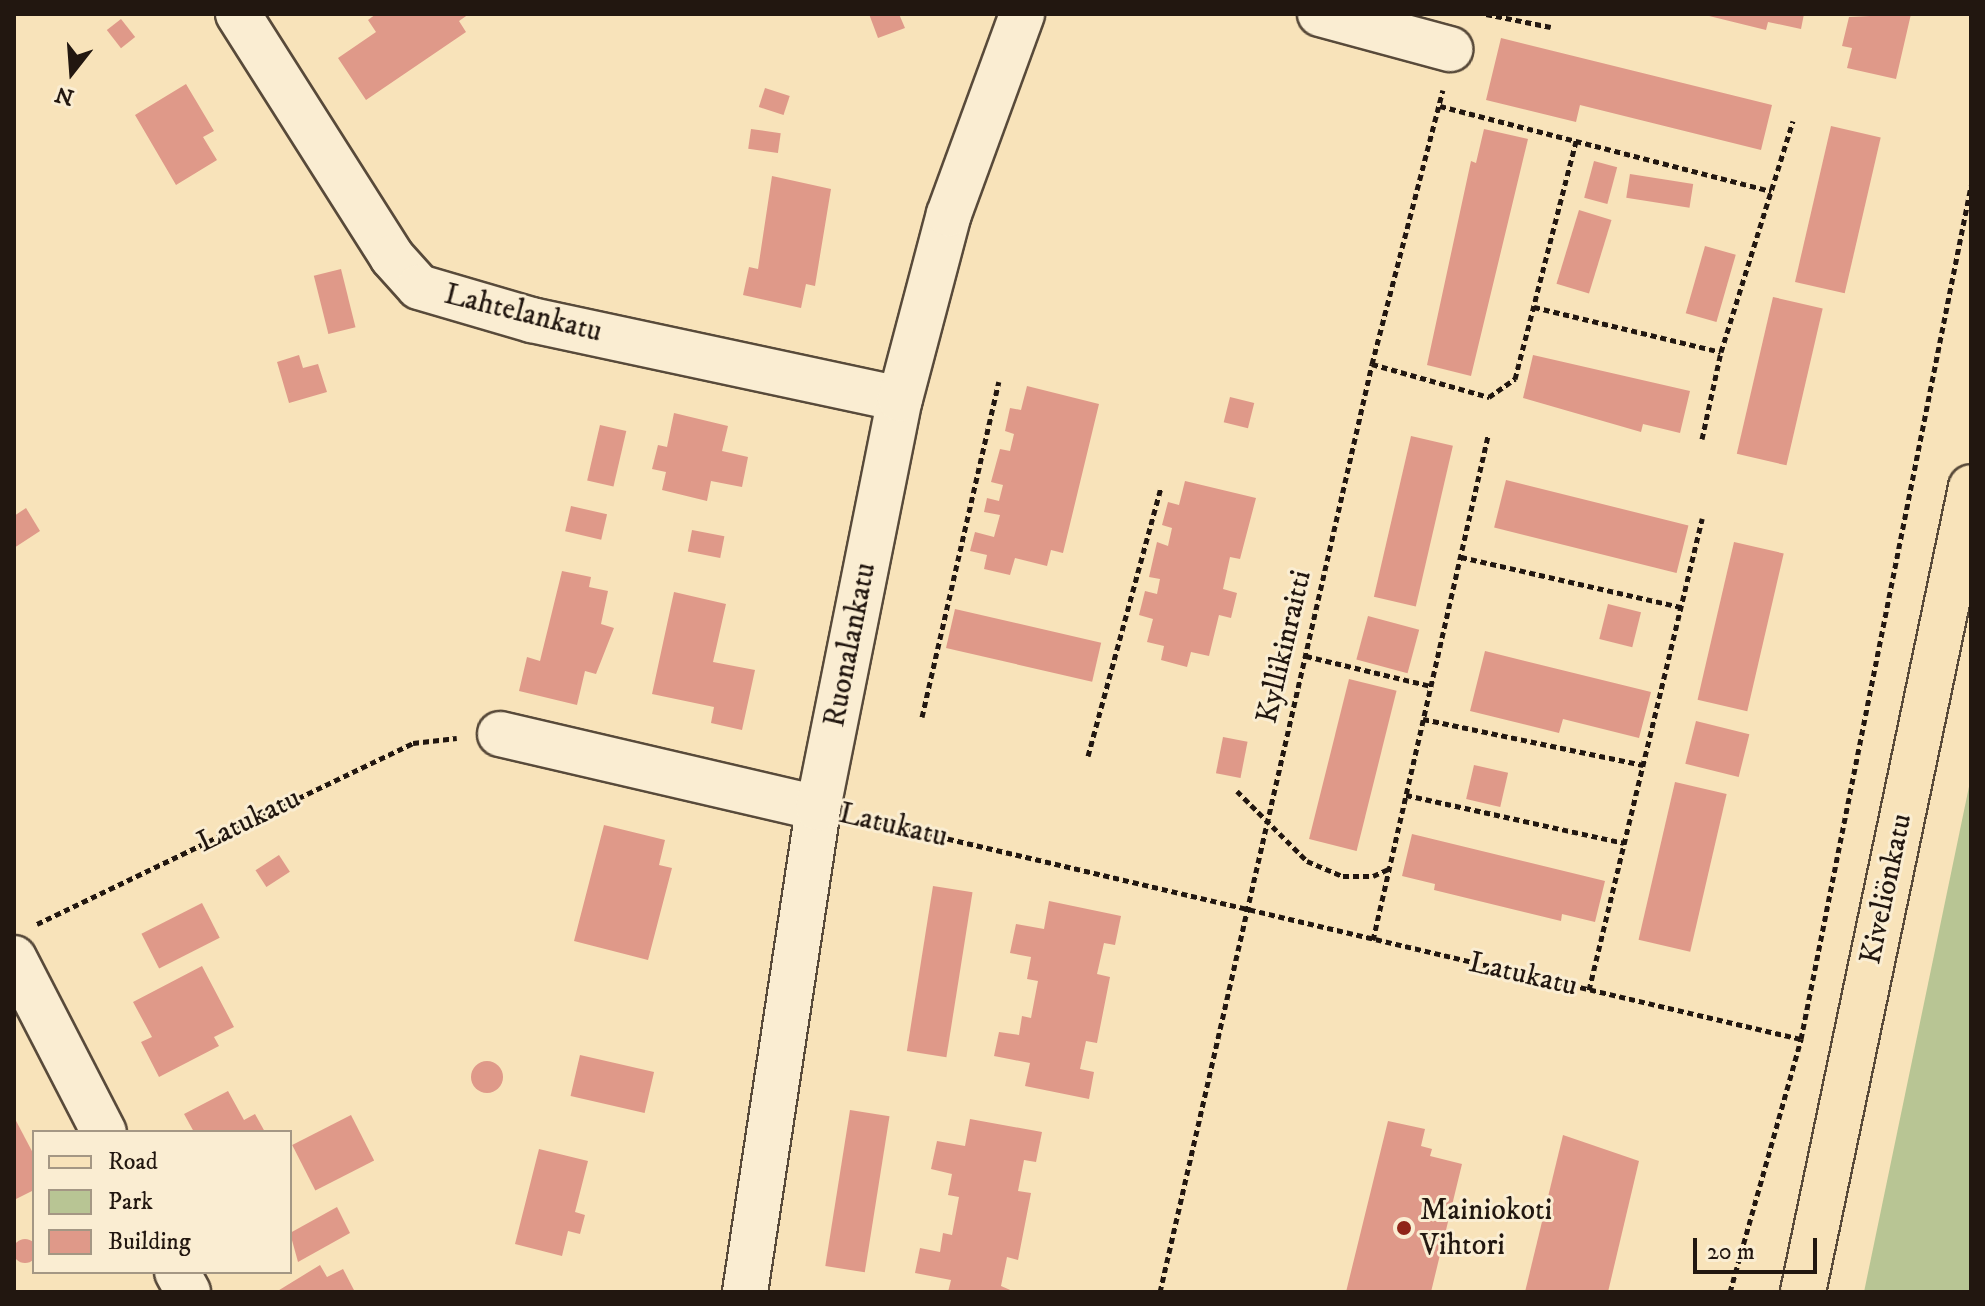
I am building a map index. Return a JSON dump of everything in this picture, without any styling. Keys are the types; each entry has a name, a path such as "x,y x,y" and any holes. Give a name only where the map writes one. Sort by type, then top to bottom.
{"main road":[{"name":"Kiveliönkatu","path":"1803,1292 1971,487"}],"street":[{"name":"Lahtelankatu","path":"238,14 392,257 419,287 532,320 900,399"},
{"name":"Ruonalankatu","path":"745,1292 818,808 900,399 949,214 1022,14"},
{"path":"1320,14 1450,49"},
{"name":"Latukatu","path":"500,734 818,808"},
{"path":"21,943 103,1130"},
{"path":"178,1274 188,1292"}],"path":[{"path":"1486,14 1551,27"},
{"name":"Kyllikinraitti","path":"1160,1292 1372,364 1440,106 1450,49"},
{"path":"1440,106 1771,191"},
{"path":"1702,439 1721,352 1793,121"},
{"path":"1372,364 1489,397 1515,379 1576,141"},
{"path":"1730,1292 1801,1039 1971,186"},
{"path":"1534,307 1721,352"},
{"path":"922,717 999,382"},
{"path":"1373,940 1488,436"},
{"path":"1088,756 1161,487"},
{"path":"1589,990 1702,518"},
{"path":"1461,557 1681,607"},
{"path":"1306,656 1431,686"},
{"path":"1423,719 1643,765"},
{"name":"Latukatu","path":"21,943 413,743 500,734"},
{"path":"1237,791 1307,861 1343,876 1373,876 1389,868"},
{"path":"1406,795 1624,843"},
{"name":"Latukatu","path":"818,808 1801,1039"}],"green space":[{"path":"1971,777 1971,1292 1864,1292"}],"building":[{"path":"376,14 469,14 459,21 466,32 366,100 338,58 376,32 368,20"},
{"path":"869,14 899,14 905,28 878,38"},
{"path":"1804,14 1801,29 1768,22 1766,30 1705,15"},
{"path":"1911,14 1896,79 1847,68 1852,48 1842,46 1849,17"},
{"path":"121,19 135,37 121,48 107,30"},
{"path":"1501,38 1772,105 1761,150 1580,105 1576,122 1486,100"},
{"path":"186,84 214,131 203,137 217,160 176,185 135,115"},
{"path":"765,88 790,96 784,115 759,107"},
{"path":"1831,126 1881,137 1845,293 1795,282"},
{"path":"751,129 781,133 778,153 748,149"},
{"path":"1484,129 1528,139 1471,376 1427,365 1471,161 1476,163"},
{"path":"1594,161 1617,167 1607,204 1584,198"},
{"path":"1630,174 1693,184 1689,208 1626,198"},
{"path":"772,176 831,189 815,286 806,284 801,308 743,295 749,267 758,269"},
{"path":"1579,210 1612,220 1589,294 1556,284"},
{"path":"1705,246 1736,255 1716,322 1686,313"},
{"path":"341,269 356,327 328,334 314,276"},
{"path":"1773,297 1823,308 1786,465 1737,454"},
{"path":"299,355 303,368 318,364 327,392 289,403 277,362"},
{"path":"1533,355 1690,391 1680,433 1643,424 1641,432 1523,398"},
{"path":"1027,386 1099,404 1063,553 1051,550 1047,566 1015,558 1010,575 984,569 987,555 970,551 975,532 994,537 1000,515 984,512 987,498 999,501 1003,485 991,482 1000,449 1010,451 1014,434 1005,431 1010,408 1021,410"},
{"path":"1230,397 1254,403 1248,428 1224,422"},
{"path":"674,413 728,426 722,451 748,457 742,487 711,481 707,501 662,490 666,472 652,469 658,445 667,447"},
{"path":"600,425 626,431 613,487 587,481"},
{"path":"1411,436 1453,446 1416,606 1374,597"},
{"path":"1506,480 1688,525 1677,573 1494,528"},
{"path":"1185,481 1256,498 1240,559 1230,557 1223,589 1237,593 1231,618 1219,615 1209,656 1191,652 1187,667 1161,660 1164,646 1147,642 1153,619 1139,615 1145,591 1157,594 1160,579 1149,577 1157,542 1168,546 1172,528 1162,525 1168,502 1179,505"},
{"path":"571,506 607,514 601,540 565,531"},
{"path":"26,508 40,531 14,548 14,516"},
{"path":"692,530 724,536 720,558 688,552"},
{"path":"1734,542 1784,553 1747,711 1698,700"},
{"path":"562,571 591,577 589,587 608,591 601,624 614,628 596,674 585,671 577,705 519,691 527,657 540,661"},
{"path":"674,592 726,604 713,662 755,670 742,730 711,723 714,707 652,694"},
{"path":"1608,604 1641,612 1632,647 1599,639"},
{"path":"955,609 1101,643 1092,682 946,648"},
{"path":"1368,616 1419,630 1408,673 1356,659"},
{"path":"1485,651 1651,692 1639,738 1563,719 1559,733 1470,711"},
{"path":"1349,679 1397,691 1357,851 1309,839"},
{"path":"1696,721 1749,734 1739,777 1685,764"},
{"path":"1223,737 1248,742 1240,778 1216,773"},
{"path":"1474,765 1508,773 1500,807 1466,799"},
{"path":"1675,782 1727,794 1690,952 1639,940"},
{"path":"604,825 665,840 659,865 672,868 648,960 574,941"},
{"path":"1412,834 1605,881 1595,922 1562,914 1561,921 1434,890 1435,884 1402,876"},
{"path":"279,855 290,872 266,887 256,870"},
{"path":"933,886 973,892 946,1057 907,1051"},
{"path":"1049,901 1121,916 1115,945 1104,943 1097,974 1110,977 1097,1043 1086,1041 1080,1069 1094,1072 1089,1099 1025,1086 1030,1063 994,1056 999,1032 1019,1035 1022,1016 1031,1018 1038,981 1027,979 1031,957 1010,953 1016,924 1044,929"},
{"path":"202,903 220,938 159,969 141,934"},
{"path":"202,966 234,1027 214,1037 219,1046 159,1077 141,1042 152,1037 133,1002"},
{"path":"580,1055 654,1072 645,1113 571,1096"},
{"path":"487,1061 498,1066 503,1077 498,1088 487,1093 476,1088 471,1077 476,1066"},
{"path":"228,1091 244,1120 255,1114 264,1130 193,1130 184,1114"},
{"path":"850,1110 890,1116 865,1272 825,1266"},
{"path":"351,1115 374,1160 315,1190 292,1145"},
{"path":"14,1117 32,1151 32,1191 14,1200"},
{"path":"970,1119 1042,1132 1036,1162 1024,1160 1018,1191 1031,1193 1018,1260 1007,1257 1001,1286 1015,1292 948,1292 951,1280 915,1273 920,1248 940,1252 943,1233 952,1235 959,1197 948,1195 952,1174 931,1169 937,1141 965,1146"},
{"name":"Mainiokoti Vihtori","path":"1388,1121 1425,1129 1421,1146 1432,1149 1430,1156 1462,1164 1431,1292 1346,1292"},
{"name":"Mainiokoti Vihtori","path":"1563,1135 1639,1161 1608,1292 1525,1292"},
{"path":"539,1149 588,1161 575,1212 585,1215 580,1234 568,1231 562,1256 515,1244"},
{"path":"337,1207 350,1233 298,1262 292,1232"},
{"path":"20,1240 30,1240 32,1260 20,1262 14,1256 14,1246"},
{"path":"320,1265 327,1277 343,1269 355,1292 276,1292"}],"place":[{"name":"Mainiokoti Vihtori","path":"1404,1228"}]}
